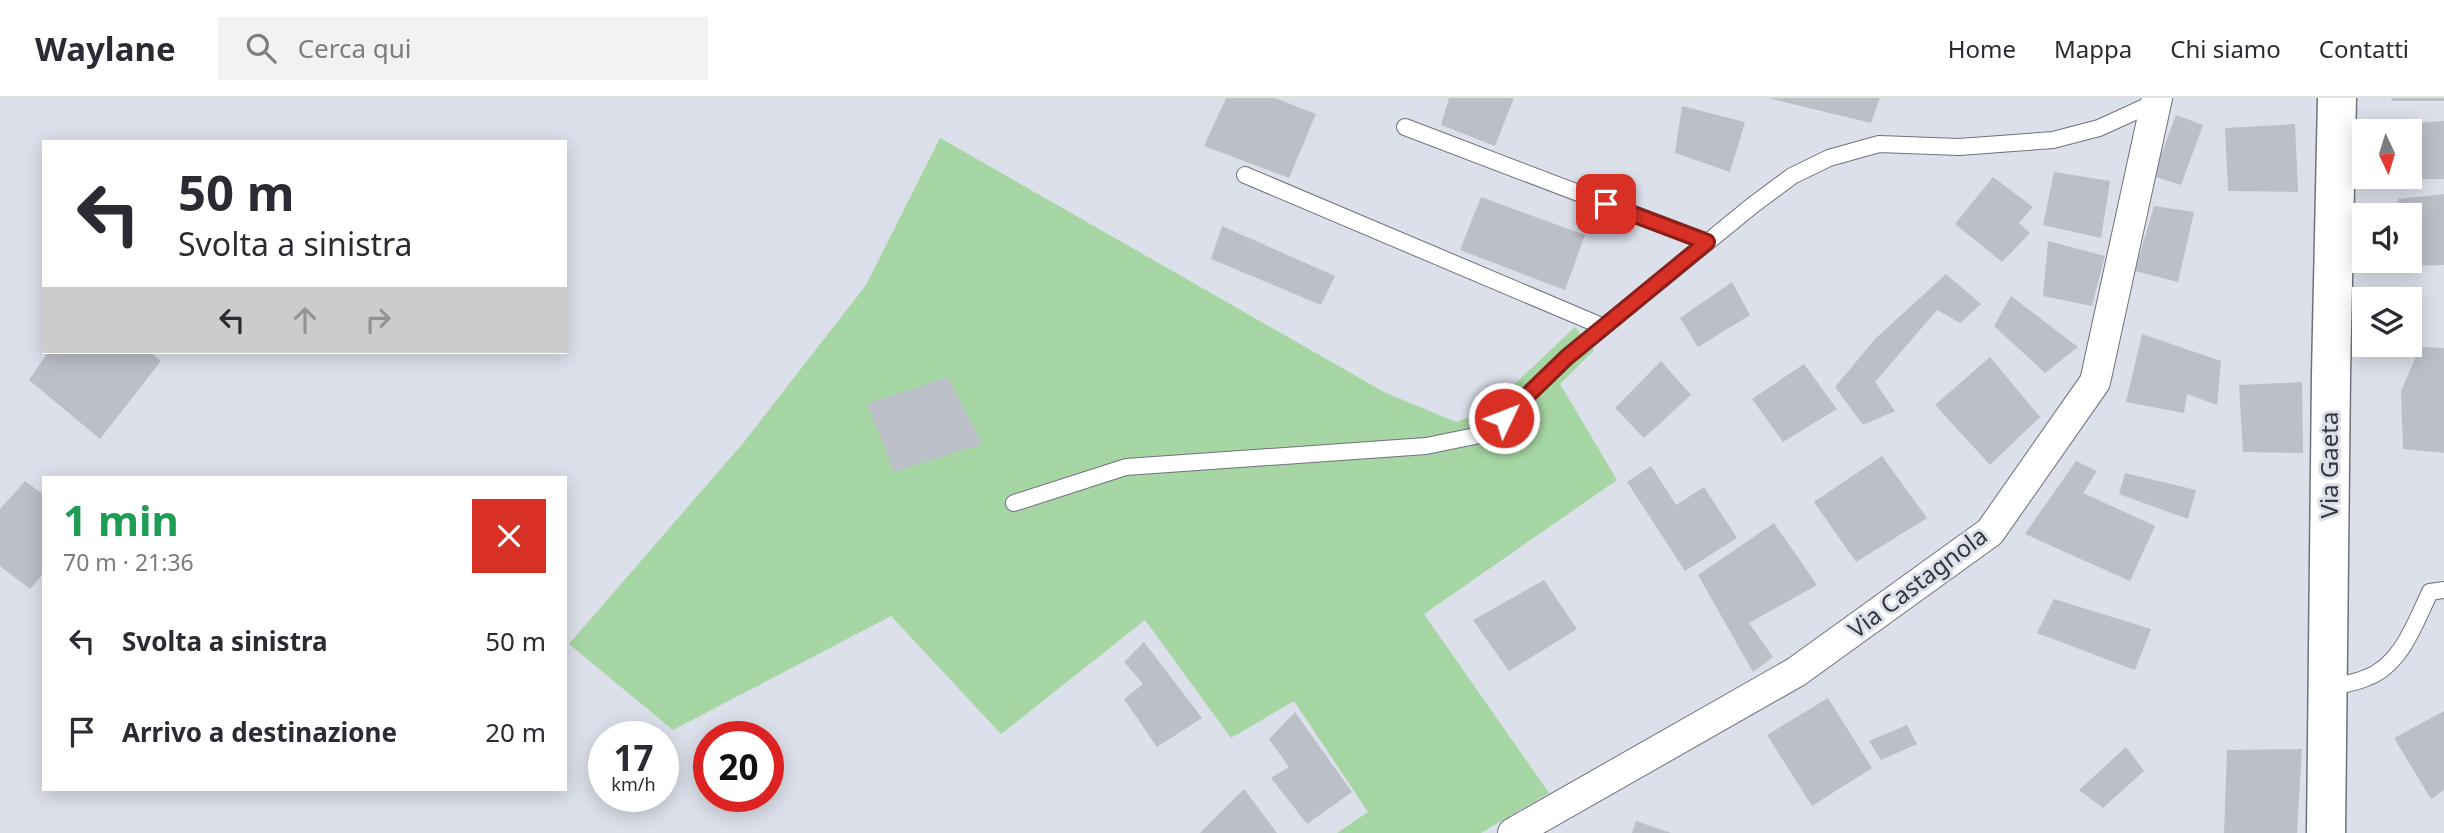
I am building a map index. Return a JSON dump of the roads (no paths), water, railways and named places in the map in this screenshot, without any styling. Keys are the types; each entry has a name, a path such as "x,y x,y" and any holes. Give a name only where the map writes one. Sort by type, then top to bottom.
{"main road":[{"name":"Via Gaeta","path":"2326,833 2337,98"}],"street":[{"name":"Via Castagnola","path":"1513,833 1796,672 1990,532 2095,382 2156,100"}],"lane":[{"path":"1014,503 1126,467 1426,446 1475,436 1504,418 1567,357 1792,176 1829,158 1878,144 1959,147 2053,140 2099,128 2156,100"},
{"path":"1405,127 1707,242"},
{"path":"1245,175 1604,327"},
{"path":"2328,688 2368,678 2389,665 2409,636 2430,592 2444,590"}]}
